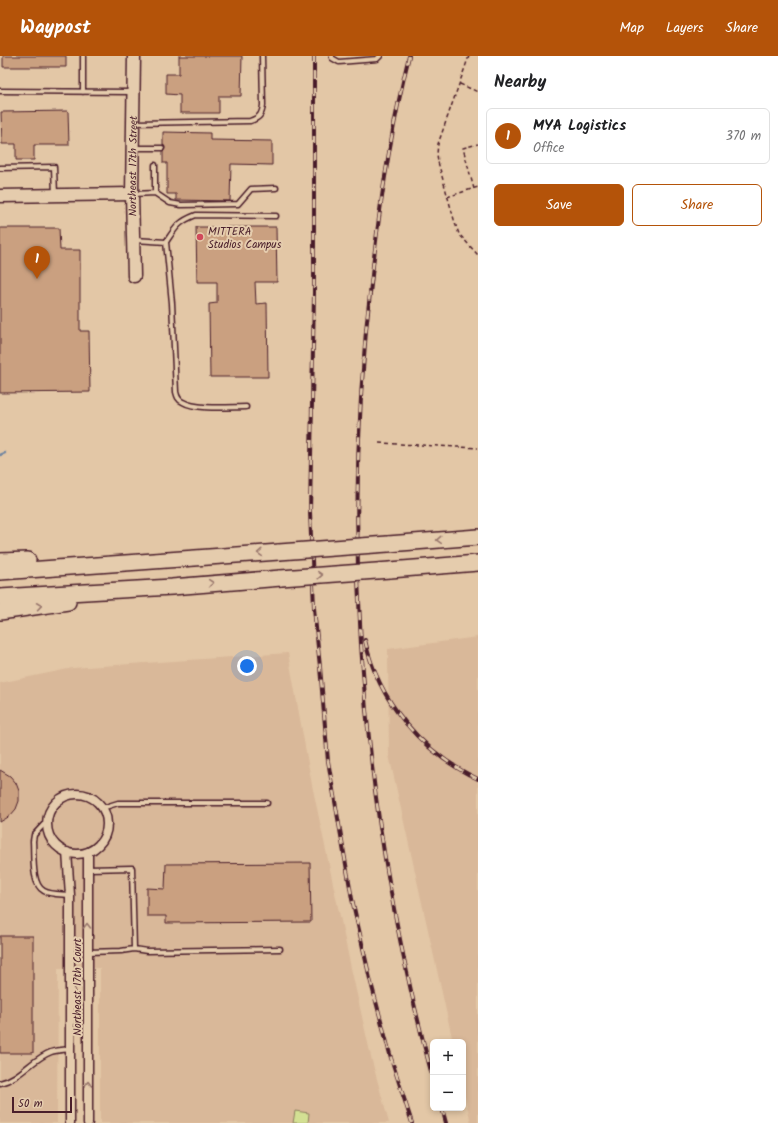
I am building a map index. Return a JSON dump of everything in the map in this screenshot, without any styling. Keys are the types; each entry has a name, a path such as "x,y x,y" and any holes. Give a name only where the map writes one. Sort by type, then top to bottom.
{"highway":[{"path":"0,572 478,538"},
{"path":"0,561 241,554"},
{"path":"0,597 478,564"},
{"path":"0,612 172,586"}],"street":[{"name":"Northeast 17th Street","path":"134,56 132,148 134,276"},
{"path":"0,196 132,194"},
{"path":"70,794 88,796 96,801 102,808 106,816 107,824 105,833 101,841 88,852 78,854 67,852 58,847 52,840 48,831 47,820 49,812 54,804 61,798 70,794"},
{"name":"Northeast 17th Court","path":"67,852 70,895 70,1123"},
{"name":"Northeast 17th Court","path":"88,852 88,1123"}],"lane":[{"path":"83,56 83,92"},
{"path":"133,123 250,121 257,119 263,112 262,56"},
{"path":"332,56 332,58 339,62 377,59 380,56"},
{"path":"0,91 133,92"},
{"path":"132,148 162,148"},
{"path":"155,165 155,193"},
{"path":"0,168 54,167 55,195"},
{"path":"132,194 155,193 170,203 180,205 238,204 252,189 276,188"},
{"path":"246,407 196,406 181,402 178,397 176,392 172,303 166,242 177,225 196,215 276,216"},
{"path":"133,240 166,242"},
{"path":"102,808 118,803 267,803"},
{"path":"47,820 34,835 33,841 36,881 39,888 45,892 70,895"},
{"path":"87,869 132,868 134,949"},
{"path":"88,952 134,949 147,951 280,949"},
{"path":"0,1083 9,1081 18,1076 43,1056 52,1052 70,1049"}],"path":[{"path":"469,56 438,144 437,154 447,197 459,234 478,255"},
{"path":"460,84 478,92"},
{"path":"474,189 463,148 478,144"},
{"path":"447,197 478,187"},
{"path":"379,443 478,448"}],"shaded area":[{"path":"478,637 478,1123 471,1123 466,1101 466,1039 452,1039 389,755 388,649"},
{"path":"288,653 312,785 351,968 372,1061 389,1123 100,1123 100,968 58,969 57,1123 0,1123 0,683 73,668"}],"green space":[{"path":"295,1111 309,1113 308,1123 293,1123"}],"building":[{"path":"3,56 66,56 66,67 3,67"},
{"path":"179,56 242,56 241,96 219,96 219,113 180,113 180,95 166,94 166,74 179,74"},
{"path":"68,111 69,145 34,145 34,160 16,160 16,144 2,144 1,112"},
{"path":"163,132 210,133 210,140 272,141 272,165 231,164 230,201 176,200 176,194 167,194 167,163 163,163 163,151 165,148 163,145"},
{"path":"196,227 276,227 277,282 255,282 256,304 267,303 268,377 210,377 209,304 217,303 217,282 197,282"},
{"path":"0,228 59,228 60,250 80,250 80,331 89,331 90,392 0,393"},
{"path":"0,770 10,776 16,783 19,791 19,801 16,809 10,816 0,822"},
{"path":"310,863 311,922 166,923 166,916 147,916 147,888 165,889 166,864"},
{"path":"0,936 33,936 33,1053 0,1053"}],"waterway":[{"path":"0,455 5,453"}],"railway":[{"path":"314,56 314,293 310,512 314,608 328,761 352,899 370,979 391,1058 412,1123"},
{"path":"409,56 392,134 383,187 373,266 363,369 358,471 358,574 363,676 373,777 388,878 408,979 432,1075"},
{"path":"365,640 371,662 380,684 405,723 421,740 439,755 478,779"},
{"path":"443,1111 446,1123"}],"place":[{"name":"MITTERA Studios Campus","path":"200,237"},
{"name":"MYA Logistics","path":"37,279"}]}
